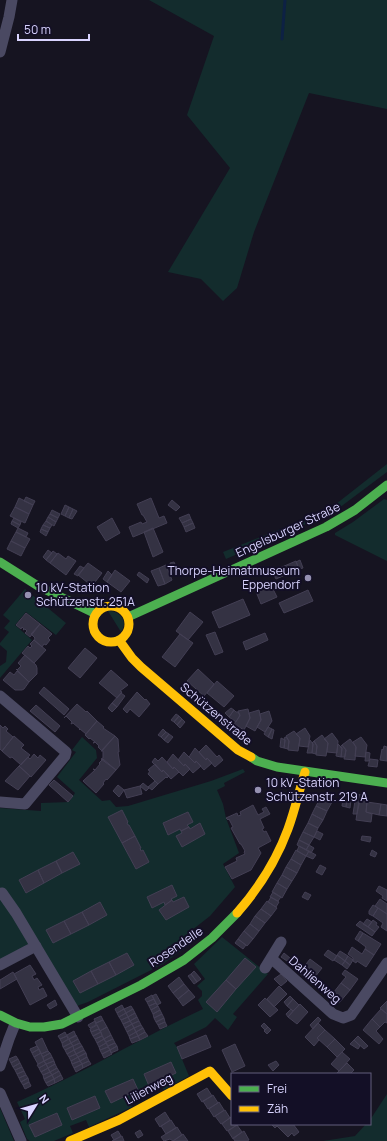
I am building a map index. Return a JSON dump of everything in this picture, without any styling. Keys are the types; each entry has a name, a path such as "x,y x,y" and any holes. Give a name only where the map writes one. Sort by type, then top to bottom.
{"street":[{"path":"0,52 12,0"},
{"name":"Engelsburger Straße","path":"128,617 326,527 355,510 387,485"},
{"path":"0,562 38,586 96,614"},
{"path":"110,605 121,608 128,617 129,628 127,634 118,640 112,642 106,641 100,639 96,634 93,625 96,614 104,607 110,605"},
{"name":"Schützenstraße","path":"118,640 128,654 141,667 238,750 257,761 305,772 387,783"},
{"path":"0,696 66,752 65,756 25,804 0,802"},
{"name":"Rosendelle","path":"0,1015 15,1024 30,1028 46,1028 62,1024 173,967 197,951 233,918 260,883 282,843 293,814 305,772"},
{"path":"2,893 16,912 78,1017"},
{"name":"Dahlienweg","path":"265,968 281,942"},
{"path":"0,965 36,946"},
{"name":"Dahlienweg","path":"271,958 333,1014 343,1018 351,1015 387,963"},
{"path":"0,1066 15,1024"},
{"name":"Lilienweg","path":"70,1141 120,1120 210,1071 231,1095"},
{"path":"0,1093 21,1141"}],"green space":[{"path":"149,0 387,0 387,109 309,93 254,232 237,288 223,301 201,279 168,272 230,168 187,115 214,36"},
{"path":"387,464 387,472 339,508 322,517 226,559 223,552 313,516 336,504"},
{"path":"384,499 387,500 387,561 335,535 335,533 353,522"},
{"path":"25,589 66,623 56,635 26,612 15,625 32,640 0,678 0,666 6,662 7,651 0,645 0,643 9,632 4,628 10,621 3,615"},
{"path":"108,611 116,612 122,617 124,624 121,632"},
{"path":"82,737 96,750 97,758 79,780 102,801 110,800 116,807 128,806 211,781 243,769 245,772 224,783 225,786 217,790 239,853 223,864 235,887 210,916 187,934 189,945 163,964 88,1002 74,1007 37,944 0,963 0,808 41,811 41,803 69,802 75,793 57,777 76,752 72,750"},
{"path":"222,937 268,974 233,1014 237,1017 228,1030 215,1018 206,1027 174,1043 189,1076 164,1090 160,1084 129,1100 132,1107 89,1127 86,1120 70,1126 73,1133 54,1141 30,1141 27,1139 20,1122 25,1119 17,1102 64,1080 203,1009 198,1000 202,996 202,991 197,986 205,979 194,964"},
{"path":"387,1094 387,1141 323,1141 355,1136 365,1125 371,1125 371,1118"},
{"path":"0,1108 14,1141 0,1141"}],"building":[{"path":"26,497 35,501 33,505 24,501"},
{"path":"19,498 33,505 29,514 15,507"},
{"path":"151,498 159,518 164,516 167,523 133,537 129,527 141,522 142,524 147,522 137,504"},
{"path":"172,500 180,507 176,511 168,505"},
{"path":"65,505 69,507 65,516 61,514"},
{"path":"15,507 29,514 25,523 10,516"},
{"path":"69,507 73,509 69,518 65,516"},
{"path":"73,509 77,511 72,519 69,518"},
{"path":"52,510 60,514 58,518 50,514"},
{"path":"50,514 58,518 56,522 48,517"},
{"path":"189,514 191,519 182,523 179,518"},
{"path":"48,517 56,522 54,526 46,521"},
{"path":"14,518 21,522 20,525 12,521"},
{"path":"112,518 120,533 106,541 97,527"},
{"path":"191,519 193,523 184,527 182,523"},
{"path":"12,521 20,525 18,528 11,524"},
{"path":"46,521 52,525 50,528 43,525"},
{"path":"193,523 195,528 186,532 184,527"},
{"path":"43,525 50,528 48,532 41,529"},
{"path":"18,528 28,533 26,537 16,532"},
{"path":"153,528 163,552 153,557 144,532"},
{"path":"41,529 48,532 46,536 40,532"},
{"path":"16,532 30,539 25,548 11,541"},
{"path":"11,541 25,548 21,556 7,549"},
{"path":"48,550 52,553 46,560 43,557"},
{"path":"53,551 57,554 50,563 46,560"},
{"path":"58,553 66,559 68,556 76,561 66,575 50,563"},
{"path":"300,560 303,568 299,569 296,562"},
{"path":"296,561 299,569 285,575 282,567"},
{"path":"174,562 179,573 175,575 170,563"},
{"path":"88,563 102,573 92,586 78,575"},
{"path":"166,565 172,580 165,584 159,568"},
{"path":"80,566 84,568 78,576 74,574"},
{"path":"282,567 285,575 276,579 272,571"},
{"path":"159,568 165,584 158,586 151,571"},
{"path":"115,570 130,581 121,592 107,582"},
{"path":"108,571 112,575 107,582 103,579"},
{"path":"139,572 149,579 147,583 137,575"},
{"path":"270,583 277,597 261,604 255,589"},
{"path":"308,590 313,601 284,613 279,603"},
{"path":"243,599 250,615 219,628 212,612"},
{"path":"190,612 203,622 188,640 176,631"},
{"path":"26,613 40,624 30,637 25,633 27,631 25,629 23,630 24,629 22,627 21,629 16,625"},
{"path":"40,624 52,634 48,638 50,640 42,647 34,640 35,638 31,634"},
{"path":"215,632 223,652 215,655 206,635"},
{"path":"265,633 268,640 246,650 243,642"},
{"path":"180,634 193,643 175,667 162,657"},
{"path":"34,640 46,650 34,663 22,653 28,646 30,648 32,646 30,644"},
{"path":"85,648 97,658 80,678 68,668"},
{"path":"25,655 36,665 37,674 29,682 17,670 21,666 18,663"},
{"path":"198,669 214,684 204,696 187,681"},
{"path":"111,670 128,685 120,691 122,692 117,698 99,683"},
{"path":"17,671 29,682 22,690 15,690 3,680 10,672 14,675"},
{"path":"217,681 234,696 224,707 207,693"},
{"path":"44,687 69,709 64,715 39,693"},
{"path":"137,692 150,704 139,717 130,709 127,713 123,709"},
{"path":"121,693 125,696 117,707 112,703"},
{"path":"112,703 117,707 112,712 108,708"},
{"path":"77,704 97,721 86,734 73,723 71,724 72,722 66,716 64,718"},
{"path":"36,705 60,726 55,732 30,711"},
{"path":"231,708 234,710 229,717 225,713"},
{"path":"248,709 250,718 244,730 234,724 240,716 238,711"},
{"path":"234,710 240,715 236,722 229,717"},
{"path":"259,710 261,720 255,731 246,726 250,718 249,713"},
{"path":"269,711 272,721 265,732 257,727 261,720 260,714"},
{"path":"176,714 179,716 174,722 171,720"},
{"path":"179,716 182,719 177,725 174,722"},
{"path":"182,719 185,722 180,728 177,725"},
{"path":"97,721 104,727 103,728 115,736 102,751 95,742 85,735"},
{"path":"0,725 3,728 5,726 8,729 6,731 13,737 2,751 0,749"},
{"path":"268,727 272,729 268,737 264,734"},
{"path":"305,728 310,736 308,747 299,746 300,738 296,734"},
{"path":"163,729 166,732 161,737 158,735"},
{"path":"272,729 274,730 272,739 268,737"},
{"path":"294,731 300,738 298,751 288,750 289,741 286,736"},
{"path":"166,732 169,734 164,740 161,737"},
{"path":"332,733 338,741 337,753 327,752 328,743 324,739"},
{"path":"169,734 173,737 168,743 164,740"},
{"path":"322,735 328,743 326,756 316,755 317,746 314,741"},
{"path":"14,736 24,745 21,748 30,755 21,765 2,751"},
{"path":"115,736 118,739 120,765 116,770 101,759 103,758 103,751 101,751"},
{"path":"286,737 289,741 288,749 284,748 284,738"},
{"path":"361,737 367,745 365,757 355,756 356,747 353,742"},
{"path":"281,738 285,740 284,748 280,747"},
{"path":"350,739 356,747 355,760 344,759 346,750 342,745"},
{"path":"310,740 313,744 312,753 307,753"},
{"path":"314,741 317,746 316,754 312,753 312,743"},
{"path":"338,744 342,748 341,757 336,756"},
{"path":"206,745 217,757 219,755 223,760 215,767 199,752"},
{"path":"342,745 346,750 345,757 341,757 342,748 340,747"},
{"path":"384,746 387,747 387,761 380,760"},
{"path":"195,748 206,760 207,758 212,763 204,770 196,761 195,763 189,757"},
{"path":"184,752 195,763 196,761 201,766 193,773 185,764 184,766 178,760"},
{"path":"366,752 370,753 369,761 365,761"},
{"path":"34,754 38,758 40,755 46,760 31,777 19,766 28,757 30,759"},
{"path":"173,754 184,766 185,764 190,769 183,776 174,767 173,769 167,762"},
{"path":"162,757 173,769 174,767 179,772 171,779 163,770 162,772 152,762 155,758 158,761"},
{"path":"103,759 116,770 107,780 106,779 103,783 104,784 96,793 83,781 95,770"},
{"path":"370,759 378,760 377,767 368,766"},
{"path":"155,764 162,772 163,770 169,776 158,784 148,774 150,771 148,770"},
{"path":"19,766 30,776 18,790 5,781"},
{"path":"54,780 73,796 68,802 49,785"},
{"path":"155,781 158,784 152,790 148,787"},
{"path":"143,783 149,788 146,791 140,786"},
{"path":"118,785 124,790 119,797 113,791"},
{"path":"140,786 142,794 127,798 124,790"},
{"name":"10 kV-Station Schützenstr. 219 A","path":"258,786 262,792 258,794 254,788"},
{"path":"356,794 361,795 357,814 353,814"},
{"path":"321,797 332,802 327,811 316,806"},
{"path":"343,798 347,799 346,807 342,806"},
{"path":"347,799 351,800 350,808 346,807"},
{"path":"359,800 367,802 366,812 372,814 371,822 356,820"},
{"path":"367,802 381,804 379,815 366,812"},
{"path":"381,804 387,805 387,816 379,815"},
{"path":"253,805 258,815 264,812 262,809 266,807 270,814 260,819 264,828 262,829 264,832 266,831 271,841 258,848 261,853 251,870 232,879 225,867 237,861 236,858 245,854 245,851 231,828 233,827 229,819 228,820 226,818 237,813 238,816 241,815 240,812"},
{"path":"316,806 327,811 323,820 312,814"},
{"path":"122,810 128,825 135,836 122,843 108,817"},
{"path":"188,812 193,822 187,825 189,827 181,831 180,829 168,835 163,823"},
{"path":"312,814 323,820 318,828 308,823"},
{"path":"200,823 205,834 182,847 176,836 182,833 181,831 189,827 190,829"},
{"path":"308,823 318,828 314,837 303,832"},
{"path":"317,831 323,834 320,840 314,837"},
{"path":"303,832 314,837 309,845 299,840"},
{"path":"135,836 141,851 143,850 149,862 136,869 122,843"},
{"path":"362,836 371,837 370,842 361,840"},
{"path":"299,840 309,845 306,850 297,845"},
{"path":"309,845 314,848 311,853 306,850"},
{"path":"299,846 309,851 306,856 297,851"},
{"path":"296,850 306,856 301,865 291,859"},
{"path":"372,850 377,853 375,857 370,855"},
{"path":"309,851 316,855 313,859 306,856"},
{"path":"73,852 80,864 62,873 56,861"},
{"path":"291,859 301,865 297,873 286,867"},
{"path":"56,861 62,873 44,883 38,870"},
{"path":"320,865 326,868 322,875 316,872"},
{"path":"286,867 297,873 292,881 282,875"},
{"path":"38,870 44,883 26,893 19,880"},
{"path":"282,875 292,881 287,889 277,883"},
{"path":"277,883 287,889 282,898 272,892"},
{"path":"172,885 177,896 165,905 164,902 152,908 147,897"},
{"path":"379,886 387,890 387,901 376,891"},
{"path":"273,892 281,897 278,901 270,897"},
{"path":"305,892 311,895 308,900 302,897"},
{"path":"184,897 189,907 166,920 159,910 172,900 173,902"},
{"path":"271,897 279,902 276,907 268,902"},
{"path":"380,899 387,904 387,914 375,906"},
{"path":"267,901 277,908 271,916 261,909"},
{"path":"100,902 107,915 89,925 82,912"},
{"path":"373,905 378,908 373,916 369,914 369,911"},
{"path":"378,908 387,914 387,931 381,927 383,923 373,916"},
{"path":"261,909 271,916 265,923 255,916"},
{"path":"82,912 89,925 71,934 64,921"},
{"path":"255,916 265,923 259,931 250,924"},
{"path":"367,919 372,922 368,927 363,924"},
{"path":"373,920 379,927 375,932 368,927"},
{"path":"64,921 71,934 53,943 46,930"},
{"path":"360,921 375,932 372,936 356,925"},
{"path":"250,924 259,931 253,939 244,931"},
{"path":"244,931 253,939 247,946 238,939"},
{"path":"360,931 363,933 358,941 355,939"},
{"path":"363,933 381,944 374,955 365,949 366,947 358,941"},
{"path":"238,939 246,945 243,949 235,943"},
{"path":"352,947 362,954 365,949 374,955 366,967 357,961 356,963 353,961 353,958 348,954"},
{"path":"328,950 337,956 333,961 324,955"},
{"path":"340,951 348,956 345,961 337,955"},
{"path":"127,953 134,965 116,975 109,962"},
{"path":"284,953 290,958 287,961 281,957"},
{"path":"337,955 345,961 342,965 334,960"},
{"path":"348,956 353,960 350,965 345,961"},
{"path":"245,958 256,967 236,989 226,980"},
{"path":"310,959 322,968 311,982 299,973"},
{"path":"345,961 350,965 347,969 342,965"},
{"path":"109,962 116,975 98,984 91,971"},
{"path":"30,965 36,974 32,976 34,980 37,978 42,985 38,987 39,990 43,988 47,996 30,1005 14,974"},
{"path":"345,970 358,979 350,990 341,983 346,977 342,974"},
{"path":"91,971 98,984 80,993 73,981"},
{"path":"194,971 201,979 197,982 191,974"},
{"path":"13,972 17,979 0,989 0,980"},
{"path":"191,974 197,982 194,984 188,976"},
{"path":"281,974 287,981 281,986 274,979"},
{"path":"179,977 184,984 173,993 168,986"},
{"path":"226,980 236,989 217,1012 206,1002"},
{"path":"341,983 350,990 339,1003 330,997"},
{"path":"184,984 189,990 178,999 173,993"},
{"path":"279,986 287,994 274,1007 267,999"},
{"path":"189,990 195,997 183,1006 178,999"},
{"path":"156,994 161,1003 157,1005 152,996"},
{"path":"152,995 154,999 147,1002 145,999"},
{"path":"290,996 293,999 287,1006 284,1002"},
{"path":"265,998 278,1010 270,1017 258,1005"},
{"path":"154,999 156,1003 149,1006 147,1002"},
{"path":"293,999 299,1005 293,1011 287,1006"},
{"path":"55,1000 57,1005 50,1009 47,1005"},
{"path":"387,1001 387,1014 380,1008"},
{"path":"156,1003 158,1006 151,1010 149,1006"},
{"path":"300,1004 308,1012 297,1024 288,1017"},
{"path":"122,1005 124,1009 117,1013 115,1009"},
{"path":"131,1006 133,1009 126,1013 124,1009"},
{"path":"158,1006 160,1010 153,1014 151,1010"},
{"path":"124,1009 126,1013 119,1017 117,1013"},
{"path":"133,1009 135,1013 128,1017 126,1013"},
{"path":"291,1009 293,1011 288,1017 286,1014"},
{"path":"381,1009 387,1014 387,1023 385,1022 380,1027 372,1019"},
{"path":"160,1010 162,1014 154,1018 153,1014"},
{"path":"126,1013 128,1017 121,1020 119,1017"},
{"path":"135,1013 137,1017 130,1021 128,1017"},
{"path":"162,1014 164,1018 156,1022 154,1018"},
{"path":"101,1016 103,1020 96,1023 94,1019"},
{"path":"128,1017 130,1021 123,1024 121,1020"},
{"path":"137,1017 139,1021 132,1024 130,1021"},
{"path":"318,1017 321,1020 313,1029 310,1025"},
{"path":"164,1018 165,1022 158,1025 156,1022"},
{"path":"372,1019 380,1027 376,1031 383,1039 379,1044 363,1030"},
{"path":"103,1020 107,1027 100,1031 96,1023"},
{"path":"95,1021 96,1025 90,1028 88,1025"},
{"path":"130,1021 132,1024 125,1028 123,1024"},
{"path":"139,1021 141,1025 134,1028 132,1024"},
{"path":"165,1022 167,1026 160,1029 158,1025"},
{"path":"264,1023 268,1027 265,1030 261,1026"},
{"path":"318,1023 325,1030 317,1038 319,1040 314,1046 305,1037"},
{"path":"132,1024 134,1028 127,1032 125,1028"},
{"path":"97,1025 99,1029 91,1032 90,1029"},
{"path":"141,1025 143,1028 136,1032 134,1028"},
{"path":"107,1027 111,1035 104,1039 100,1031"},
{"path":"268,1027 271,1030 267,1034 264,1031"},
{"path":"134,1028 136,1032 129,1036 127,1032"},
{"path":"143,1028 145,1032 138,1036 136,1032"},
{"path":"99,1029 101,1032 93,1036 91,1032"},
{"path":"325,1030 335,1039 327,1047 317,1038"},
{"path":"74,1031 76,1036 69,1039 67,1035"},
{"path":"65,1032 67,1036 60,1039 58,1036"},
{"path":"101,1032 102,1036 95,1039 93,1036"},
{"path":"136,1032 138,1036 130,1039 129,1036"},
{"path":"145,1032 148,1036 140,1040 138,1036"},
{"path":"76,1035 78,1039 71,1043 69,1039"},
{"path":"111,1035 113,1039 106,1042 104,1039"},
{"path":"206,1035 211,1047 182,1059 177,1047"},
{"path":"67,1036 68,1039 62,1043 60,1039"},
{"path":"102,1036 104,1039 97,1043 95,1039"},
{"path":"138,1036 140,1040 132,1043 130,1039"},
{"path":"358,1036 368,1046 364,1049 354,1040"},
{"path":"42,1038 48,1051 41,1054 35,1042"},
{"path":"69,1039 71,1043 63,1047 62,1043"},
{"path":"78,1039 80,1043 73,1046 71,1043"},
{"path":"104,1039 106,1043 99,1047 97,1043"},
{"path":"113,1039 115,1043 108,1046 106,1042"},
{"path":"335,1039 345,1049 337,1057 327,1047"},
{"path":"354,1040 360,1046 358,1049 350,1044"},
{"path":"71,1043 73,1046 65,1050 63,1047"},
{"path":"80,1043 82,1046 74,1050 73,1046"},
{"path":"106,1043 108,1047 100,1050 99,1047"},
{"path":"115,1043 117,1046 110,1050 108,1046"},
{"path":"235,1044 245,1066 232,1072 222,1050"},
{"path":"37,1046 39,1049 32,1053 30,1049"},
{"path":"73,1046 74,1050 67,1054 65,1050"},
{"path":"82,1046 84,1050 76,1054 74,1050"},
{"path":"117,1046 118,1050 111,1053 110,1050"},
{"path":"108,1047 110,1050 102,1054 100,1050"},
{"path":"39,1049 41,1053 34,1057 32,1053"},
{"path":"74,1050 76,1054 69,1057 67,1054"},
{"path":"84,1050 86,1053 78,1057 76,1054"},
{"path":"110,1050 112,1054 104,1058 102,1054"},
{"path":"48,1051 50,1053 43,1057 41,1054"},
{"path":"342,1052 350,1059 339,1071 331,1064"},
{"path":"41,1053 44,1061 38,1064 34,1057"},
{"path":"50,1053 52,1057 44,1061 43,1057"},
{"path":"86,1053 87,1057 80,1061 78,1057"},
{"path":"76,1054 78,1057 71,1061 69,1057"},
{"path":"16,1056 18,1059 11,1063 9,1059"},
{"path":"52,1057 54,1061 46,1064 44,1061"},
{"path":"78,1057 80,1061 72,1064 71,1061"},
{"path":"87,1057 89,1061 82,1064 80,1061"},
{"path":"18,1059 20,1063 13,1067 11,1063"},
{"path":"44,1061 46,1064 39,1068 37,1065"},
{"path":"54,1061 55,1064 48,1068 46,1064"},
{"path":"80,1061 82,1064 74,1068 72,1064"},
{"path":"89,1061 91,1064 83,1068 82,1064"},
{"path":"276,1061 279,1065 273,1071 268,1065"},
{"path":"171,1062 176,1073 149,1086 144,1074"},
{"path":"20,1063 22,1067 15,1070 13,1067"},
{"path":"347,1063 354,1070 351,1073 337,1073"},
{"path":"46,1064 48,1068 41,1072 39,1068"},
{"path":"55,1064 57,1068 50,1072 48,1068"},
{"path":"82,1064 83,1068 76,1072 74,1068"},
{"path":"22,1067 24,1071 17,1074 15,1070"},
{"path":"48,1068 50,1072 43,1075 41,1072"},
{"path":"57,1068 59,1071 52,1075 50,1072"},
{"path":"24,1071 26,1075 19,1078 17,1074"},
{"path":"59,1071 61,1075 54,1079 52,1075"},
{"path":"50,1072 52,1075 44,1079 43,1075"},
{"path":"26,1075 28,1078 21,1082 19,1078"},
{"path":"52,1075 54,1079 46,1083 44,1079"},
{"path":"61,1075 63,1079 55,1083 54,1079"},
{"path":"28,1078 29,1082 23,1085 21,1082"},
{"path":"54,1079 55,1083 48,1086 46,1083"},
{"path":"133,1079 138,1090 111,1103 105,1091"},
{"path":"29,1082 31,1086 25,1089 23,1085"},
{"path":"207,1088 212,1096 202,1102 197,1094"},
{"path":"213,1095 218,1103 208,1109 203,1101"},
{"path":"95,1096 100,1108 72,1120 67,1108"},
{"path":"219,1102 224,1110 214,1117 209,1109"},
{"path":"225,1110 230,1118 221,1124 215,1116"},
{"path":"165,1112 170,1120 160,1127 155,1119"},
{"path":"57,1113 62,1125 35,1137 29,1125"},
{"path":"231,1117 231,1125 237,1125 227,1131 222,1124"},
{"path":"171,1120 176,1128 166,1134 161,1126"},
{"path":"237,1125 242,1132 233,1139 228,1131"},
{"path":"272,1125 294,1125 299,1132 294,1136 292,1133 288,1137 277,1126 275,1128"},
{"path":"177,1127 182,1135 173,1141 170,1139 164,1141 161,1137"},
{"path":"140,1130 143,1135 138,1138 135,1133"},
{"path":"118,1131 121,1136 114,1140 111,1135"},
{"path":"244,1131 249,1140 235,1141 233,1138"},
{"path":"183,1134 188,1141 173,1141"},
{"path":"122,1136 124,1141 112,1141"}],"waterway":[{"path":"282,39 285,0"}],"traffic: fast":[{"path":"128,617 326,527 355,510 387,485"},
{"path":"0,562 38,586 96,614"},
{"path":"251,757 257,761 277,767 387,783"},
{"path":"0,1015 16,1023 30,1027 44,1027 62,1024 141,985 184,960 212,938 237,913"}],"traffic: slow":[{"path":"115,606 124,611 128,617 129,624 128,631 124,637 115,642 107,642 98,637 94,631 93,620 98,611 104,607 115,606"},
{"path":"119,640 132,658 141,667 238,750 251,757"},
{"path":"237,913 259,884 273,862 284,840 305,772"},
{"path":"70,1141 119,1120 210,1071 231,1095"}],"place":[{"name":"Thorpe-Heimatmuseum Eppendorf","path":"308,578"},
{"name":"10 kV-Station Schützenstr. 251A","path":"28,595"},
{"name":"10 kV-Station Schützenstr. 219 A","path":"258,790"}]}
